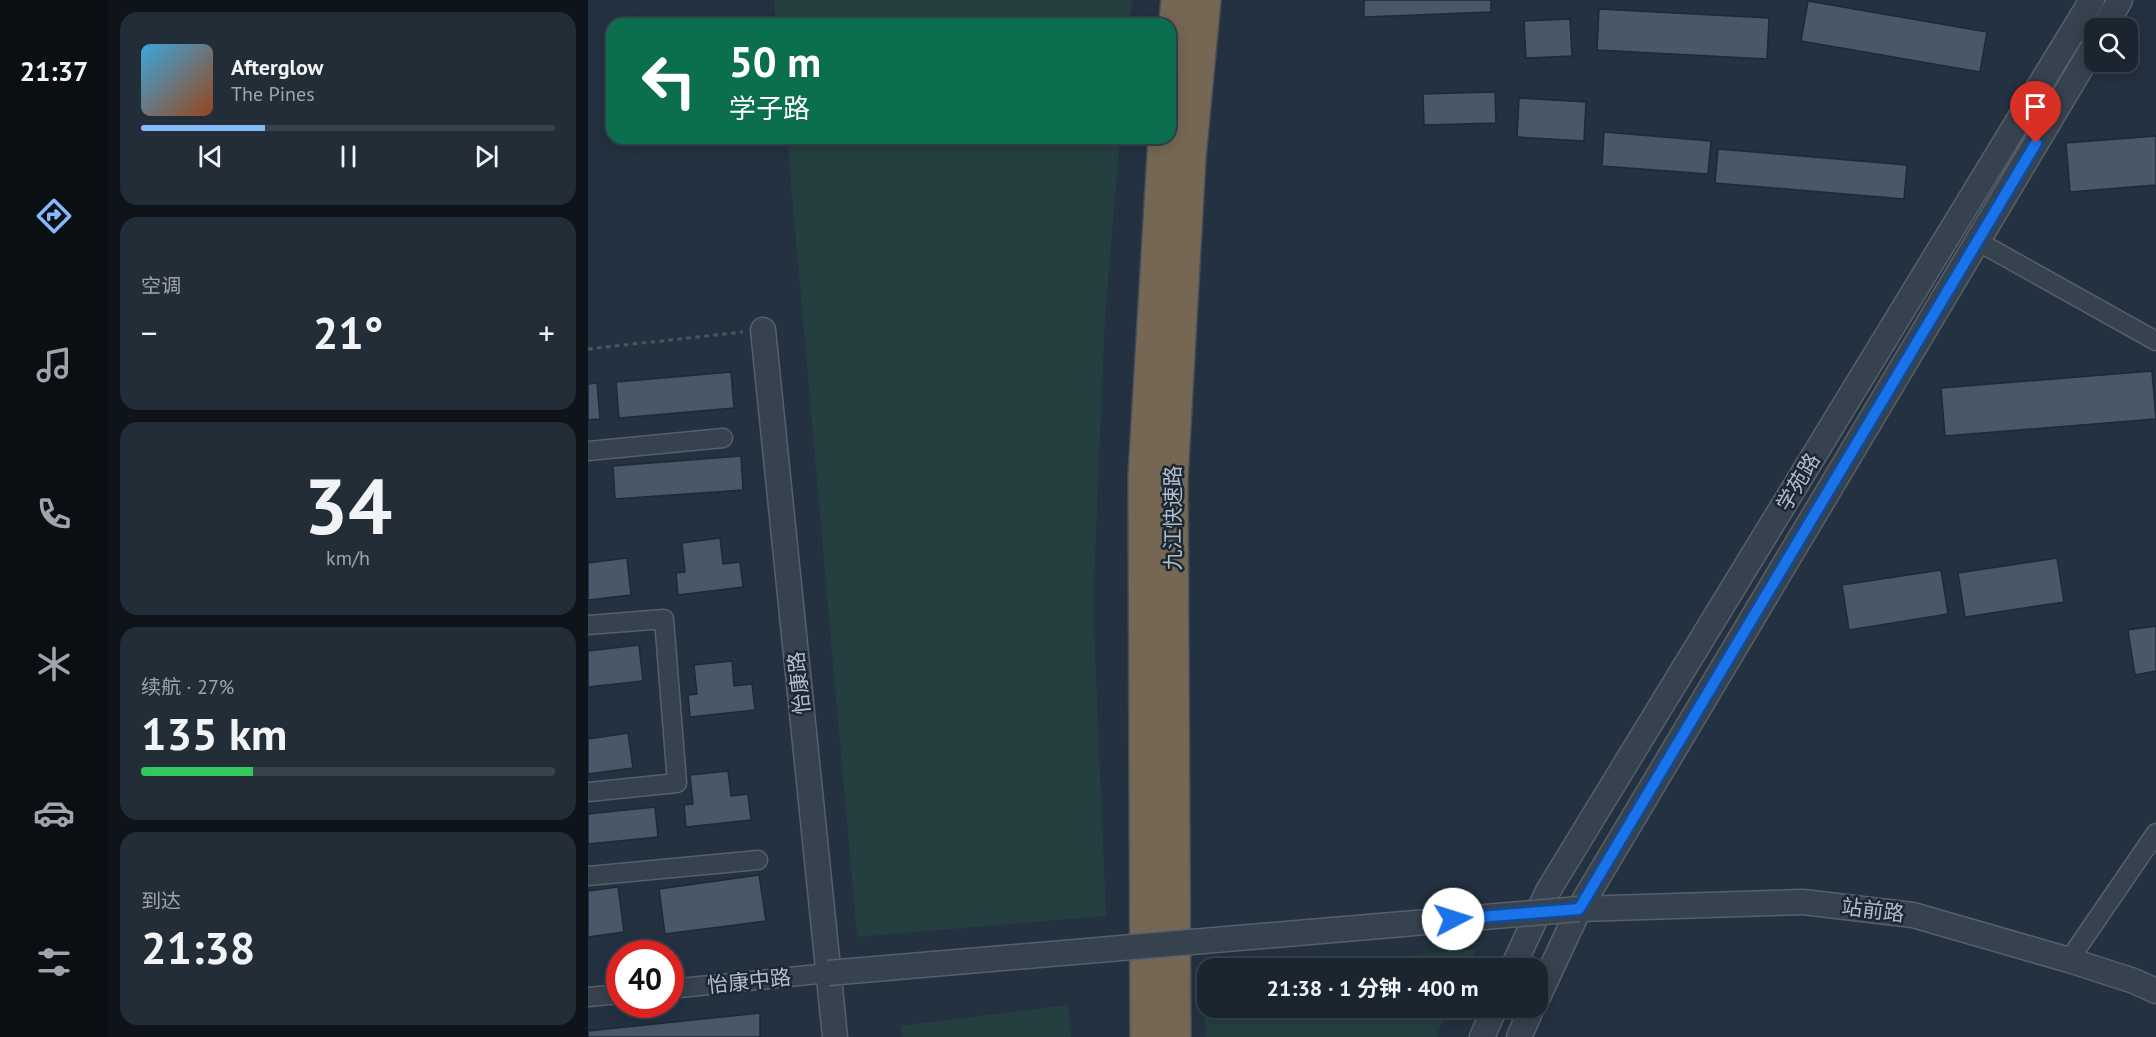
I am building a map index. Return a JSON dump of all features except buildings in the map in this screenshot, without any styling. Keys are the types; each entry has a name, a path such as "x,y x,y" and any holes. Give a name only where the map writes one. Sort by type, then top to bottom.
{"highway":[{"path":"1176,20 1178,0"},
{"name":"九江快速路","path":"1174,1037 1171,479 1189,157 1204,0"},
{"name":"九江快速路","path":"1147,1037 1145,476 1165,144"}],"street":[{"name":"学苑路","path":"1517,958 1548,891 2092,0"},
{"path":"1548,976 1579,909 2084,63"},
{"path":"1977,241 2156,341"},
{"name":"怡康路","path":"763,330 835,1037"},
{"path":"588,451 723,438"},
{"path":"588,625 664,619 677,783 588,792"},
{"path":"2069,960 2156,833"},
{"path":"588,876 758,860"},
{"name":"站前路","path":"828,973 1579,909 1803,902 1913,915 2069,960 2134,981 2156,991"},
{"name":"怡康中路","path":"684,988 828,973"},
{"path":"588,997 606,995"},
{"path":"1482,1037 1491,1018"},
{"path":"1519,1037 1528,1018"}],"path":[{"path":"588,349 763,330"}],"green space":[{"path":"774,0 1132,0 1130,18 776,18"},
{"path":"788,144 1119,144 1105,317 1093,605 1106,916 857,937"},
{"path":"1476,949 1472,958 1380,958"},
{"path":"1068,1005 1071,1037 902,1037 901,1026"},
{"path":"1205,1018 1445,1018 1436,1037 1205,1037"}],"route":[{"path":"1453,919 1579,909 2036,143"}]}
